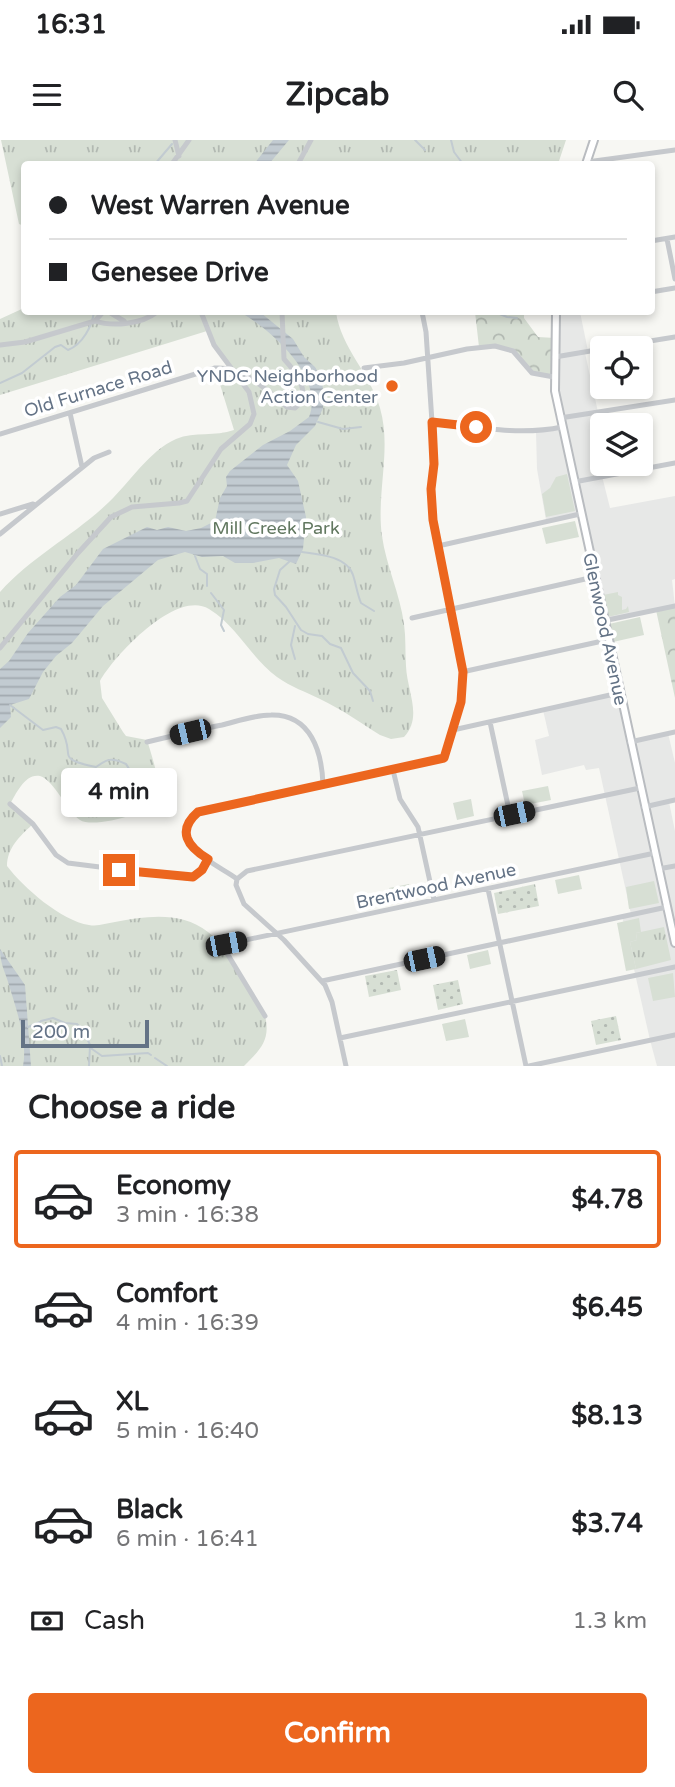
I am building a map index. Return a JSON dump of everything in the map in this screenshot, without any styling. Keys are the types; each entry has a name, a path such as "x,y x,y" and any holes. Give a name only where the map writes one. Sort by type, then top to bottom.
{"main road":[{"path":"588,161 594,140"},
{"name":"Glenwood Avenue","path":"556,315 554,377 562,427 675,943"}],"street":[{"path":"174,161 189,140"},
{"path":"300,161 311,140"},
{"path":"175,141 178,152"},
{"path":"601,161 675,150"},
{"path":"655,240 675,237"},
{"path":"667,239 675,279"},
{"path":"655,291 675,288"},
{"path":"94,321 100,315"},
{"path":"112,315 126,322"},
{"path":"0,345 25,342 94,321 105,324 126,322 144,320 152,315"},
{"path":"0,648 111,517 132,507 179,503 190,498 221,449 245,429 252,419 254,408 251,396 209,336 202,315"},
{"path":"232,370 247,376 287,407 295,408 302,401 303,392 294,371 284,359 282,315"},
{"path":"237,879 192,848 186,837 188,824 198,812 444,758 461,702 463,672 431,500 434,464 428,358 422,315"},
{"path":"653,341 675,337"},
{"path":"365,368 479,347 503,347 517,354 532,373 554,377"},
{"path":"555,357 590,351"},
{"name":"Old Furnace Road","path":"0,434 215,368 232,370"},
{"path":"561,418 675,400"},
{"path":"70,413 82,467"},
{"path":"432,422 520,432 562,427"},
{"path":"0,534 82,467 97,456 109,452"},
{"path":"574,482 675,463"},
{"path":"0,514 36,503"},
{"path":"438,546 580,514"},
{"path":"412,618 594,577"},
{"path":"604,621 675,606"},
{"path":"463,672 607,640"},
{"path":"453,730 619,693"},
{"path":"147,742 256,717 282,716 296,722 313,738 321,756 323,785"},
{"path":"490,722 510,815"},
{"path":"630,742 675,732"},
{"path":"393,770 399,796 416,822 434,900"},
{"path":"346,1066 329,991 278,934 244,904 236,885 237,879 247,872 640,788"},
{"path":"645,807 675,800"},
{"path":"10,804 33,824 55,855 74,865 187,878 199,874 208,859"},
{"name":"Brentwood Avenue","path":"265,1016 222,945 655,853"},
{"path":"659,869 675,866"},
{"path":"488,889 527,1066 675,1035"},
{"path":"322,981 667,907"},
{"path":"340,1038 675,967"}],"shaded area":[{"path":"273,140 289,140 272,161 256,161"},
{"path":"245,315 263,315 293,339 321,377 323,408 315,426 296,445 287,465 298,481 306,517 303,549 296,564 279,558 235,563 223,556 202,557 185,552 158,560 103,606 43,672 29,699 10,705 11,717 0,728 0,669 60,597 76,585 103,549 147,527 157,530 168,527 186,531 215,521 220,498 227,486 226,477 230,471 263,445 309,417 312,402 302,371 280,343"},
{"path":"556,315 581,315 588,351 585,353 590,376 590,399 595,399 598,412 608,413 590,413 590,476 602,476 610,508 675,496 675,579 672,580 675,606 603,621 580,514 546,520 537,469 536,432 562,427 555,391"},
{"path":"619,693 630,741 668,733 675,763 675,800 669,802 675,831 675,1066 657,1066 650,1040 622,916 631,914 599,768 586,770 584,765 542,775 535,740 549,736 543,710"},
{"path":"0,949 25,985 31,1066 23,1066 23,1036"}],"green space":[{"path":"1,140 566,140 559,161 21,161 21,225"},
{"name":"Mill Creek Park","path":"21,309 21,315 337,315 349,349 370,383 380,408 385,439 382,536 405,629 407,675 413,712 410,729 404,737 391,739 380,735 336,707 282,681 259,661 219,616 209,609 195,605 180,608 148,628 119,656 100,681 102,698 126,736 147,740 159,786 158,798 154,804 122,818 87,822 75,815 45,779 35,776 25,781 10,804 33,824 12,848 7,866 23,884 55,910 78,922 92,925 139,918 175,918 198,925 217,940 233,960 265,1016 266,1032 263,1044 244,1066 0,1066 0,592 26,567 96,514 148,459 166,444 183,437 234,430 215,368 230,369 207,331 0,395 0,319"},
{"path":"475,315 524,315 538,337 555,338 554,377 532,373 508,349 479,347"},
{"path":"567,474 575,511 546,517 542,494 550,488 556,477"},
{"path":"575,521 579,537 546,544 542,528"},
{"path":"618,592 622,597 622,610 628,606 629,612 608,617 603,595"},
{"path":"675,606 675,698 656,610"},
{"path":"640,617 644,635 613,642 609,624"},
{"path":"548,786 551,800 525,805 522,791"},
{"path":"471,799 474,816 457,820 453,803"},
{"path":"579,875 582,889 558,894 555,880"},
{"path":"654,881 659,903 629,909 626,887"},
{"path":"409,884 413,899 392,903 389,888"},
{"path":"535,884 539,906 498,914 494,893"},
{"path":"639,918 641,932 636,933 637,940 630,942 636,969 626,971 617,923"},
{"path":"664,927 671,960 636,969 630,942 637,940 636,933"},
{"path":"488,950 491,964 470,969 467,955"},
{"path":"397,970 401,990 369,997 365,976"},
{"path":"673,973 675,997 653,1001 648,978"},
{"path":"458,980 463,1004 438,1010 433,985"},
{"path":"616,1016 621,1040 596,1045 591,1021"},
{"path":"465,1019 469,1037 446,1041 442,1024"}],"waterway":[{"path":"415,140 425,150"},
{"path":"451,140 454,152 461,161"},
{"path":"158,161 172,144"},
{"path":"0,383 22,373 55,347 61,345 68,350 78,344 86,334 93,315"},
{"path":"502,315 517,318"},
{"path":"318,422 343,429 361,427"},
{"path":"302,552 331,557 345,564 353,575 361,603 374,611"},
{"path":"195,556 200,569 207,574 207,586"},
{"path":"290,561 280,570 274,589 275,595 301,630 322,636 330,644 341,648 353,673 370,691 373,701"},
{"path":"211,593 224,610 221,625 224,631"},
{"path":"295,626 291,645 295,659"},
{"path":"10,705 43,730 56,727 61,729 68,755 75,761 96,767 110,760 126,764 130,774 133,802 137,808"},
{"path":"41,1021 53,1018 77,1024 92,1049 102,1056 151,1055"},
{"path":"28,1027 40,1022"},
{"path":"89,1066 90,1046"},
{"path":"0,1056 2,1066"},
{"path":"155,1058 167,1066"}],"place":[{"name":"YNDC Neighborhood Action Center","path":"392,386"}],"route":[{"path":"119,870 193,877 199,874 208,859 192,848 186,837 188,824 198,812 444,758 461,702 463,672 433,520 432,422 476,427"}]}
